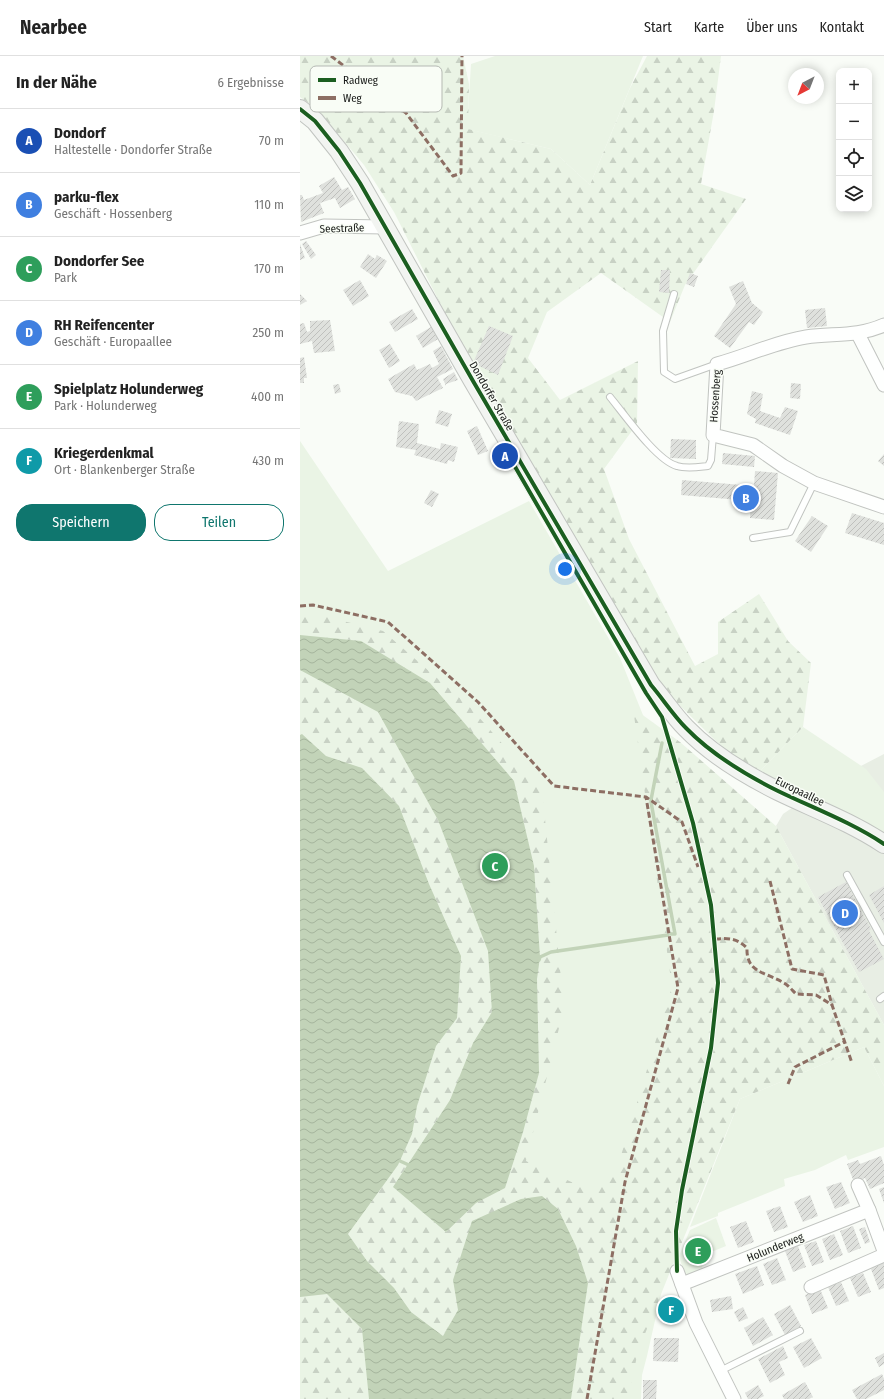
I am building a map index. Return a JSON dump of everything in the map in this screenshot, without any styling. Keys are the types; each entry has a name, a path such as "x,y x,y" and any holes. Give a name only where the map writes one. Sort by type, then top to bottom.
{"main road":[{"name":"Dondorfer Straße","path":"300,109 315,121 339,151 385,227 651,686 686,728 711,750"},
{"name":"Europaallee","path":"711,750 745,773 776,790 856,828 884,844"}],"street":[{"name":"Seestraße","path":"300,233 324,226 385,227"},
{"name":"Hossenberg","path":"884,325 858,334 833,334 805,337 774,345 745,356 717,364 713,434 753,445 783,466 814,483 884,507"},
{"path":"858,334 884,385"},
{"path":"858,1185 884,1251"},
{"name":"Holunderweg","path":"682,1284 869,1210"},
{"path":"812,1287 884,1255"},
{"path":"677,1272 696,1323 734,1399"}],"lane":[{"path":"674,294 663,331 664,372 675,379 717,364"},
{"path":"610,397 642,438 659,454 676,466 695,468 708,466 711,460 713,434"},
{"path":"753,538 790,532 814,483"},
{"path":"847,875 884,942"},
{"path":"720,1371 800,1331"}],"shaded area":[{"path":"884,754 884,1025 776,826 783,814 832,781"}],"green space":[{"path":"300,56 463,56 469,84 468,129 551,149 590,185 630,88 647,56 721,56 714,111 701,184 746,199 685,285 670,322 601,273 547,312 528,358 560,400 638,361 637,424 604,469 629,539 695,666 718,654 718,622 759,594 788,641 811,663 803,727 757,774 718,743 664,690 544,494 451,325 394,212 364,165 320,112 442,112 442,66 310,66 310,104 300,97"},
{"path":"495,56 643,56 590,185 551,149 467,129 471,64"},
{"path":"300,441 388,571 529,501 620,658 674,792 670,1254 642,1375 641,1399 300,1399"},
{"path":"315,614 383,631 469,706 542,789 564,1008 526,1161 593,1192 616,1172 672,987 633,708 680,742 776,826 884,1025 884,1086 864,1047 740,1099 638,1351 628,1399 571,1399 588,1283 576,1246 558,1209 542,1196 453,1280 458,1310 443,1336 411,1312 394,1288 367,1261 348,1234 398,1165 412,1134 417,1106 436,1046 457,1018 461,956 429,884 399,806 362,768 326,756 302,734 300,735 300,669 378,712 438,820 488,951 492,1012 473,1043 450,1100 393,1187 446,1232 476,1203 505,1188 523,1132 539,1073 537,979 540,957 534,866 514,781 430,684 361,641 300,635 300,615"},
{"path":"803,727 866,769 884,792 884,835 757,774"},
{"path":"864,1047 884,1086 884,1147 848,1160 846,1155 815,1170 784,1179 785,1186 718,1213 718,1216 690,1227 740,1099"},
{"path":"716,1218 726,1246 699,1257 703,1269 685,1276 679,1256 690,1230"},
{"path":"327,1294 362,1329 369,1399 300,1399 300,1297"}],"water":[{"path":"300,635 361,641 430,683 514,781 534,866 540,957 537,979 539,1073 523,1132 505,1188 476,1203 446,1232 393,1187 450,1100 473,1043 492,1012 488,951 438,820 378,712 300,670"},
{"path":"302,734 326,756 362,768 399,806 429,884 461,956 457,1018 436,1046 417,1106 412,1134 398,1165 348,1234 367,1261 394,1288 411,1312 443,1336 458,1310 453,1280 472,1221 521,1199 542,1196 558,1209 576,1246 588,1283 571,1399 369,1399 362,1329 327,1294 300,1297 300,735"}],"building":[{"path":"334,177 342,190 348,187 355,199 340,208 335,198 320,203 324,213 301,222 300,195 302,195 304,200 323,193 319,186"},
{"path":"306,241 316,255 311,259 302,244"},
{"path":"300,244 305,258 300,260"},
{"path":"368,254 375,259 377,255 387,261 376,278 360,267"},
{"path":"661,270 670,270 669,293 659,292"},
{"path":"690,273 698,276 694,287 686,284"},
{"path":"360,280 369,296 353,306 343,290"},
{"path":"743,281 752,303 763,312 754,325 749,322 730,348 714,336 736,304 729,287"},
{"path":"300,294 307,301 300,305"},
{"path":"825,308 827,326 807,328 805,310"},
{"path":"412,309 418,319 395,332 389,322"},
{"path":"330,320 335,351 314,353 312,341 300,344 300,324 304,323 307,332 310,331 310,321"},
{"path":"489,326 513,336 498,375 473,363"},
{"path":"431,327 438,339 423,348 416,336"},
{"path":"390,344 400,361 389,368 379,350"},
{"path":"441,346 453,369 437,377 443,388 416,401 412,396 395,392 388,379 414,364 417,370 430,364 432,368 439,364 433,351"},
{"path":"304,357 307,378 304,378 304,383 300,383 300,358"},
{"path":"454,372 458,380 446,384 446,386 443,379"},
{"path":"791,383 801,384 800,399 790,398"},
{"path":"339,384 341,392 335,394 333,385"},
{"path":"752,391 763,394 760,411 780,418 785,407 798,411 790,435 755,423 756,419 747,414"},
{"path":"439,410 452,414 448,427 435,423"},
{"path":"399,421 419,424 417,443 440,449 441,443 458,447 454,462 448,460 447,464 414,455 416,450 396,447"},
{"path":"477,426 488,451 478,455 467,431"},
{"path":"671,439 696,440 696,459 670,458"},
{"path":"723,453 755,456 754,467 722,464"},
{"path":"884,454 884,466 878,461"},
{"path":"755,471 778,473 774,520 750,518 751,501 681,495 682,480 754,486"},
{"path":"431,490 439,494 432,507 424,503"},
{"path":"852,513 884,523 884,545 845,533"},
{"path":"812,516 828,526 811,552 795,541"},
{"path":"846,882 871,929 869,931 884,959 859,972 818,897"},
{"path":"884,886 884,923 869,895"},
{"path":"881,1156 884,1165 884,1183 870,1189 865,1178 854,1182 847,1164 858,1160 860,1164"},
{"path":"841,1182 850,1203 835,1209 826,1187"},
{"path":"884,1187 884,1203 879,1189"},
{"path":"810,1195 818,1216 803,1222 794,1202"},
{"path":"780,1206 788,1227 774,1232 766,1211"},
{"path":"746,1221 754,1242 738,1248 730,1227"},
{"path":"853,1226 861,1248 848,1253 840,1231"},
{"path":"865,1227 870,1242 865,1244 859,1229"},
{"path":"834,1234 843,1255 830,1260 822,1239"},
{"path":"816,1241 824,1262 812,1266 804,1245"},
{"path":"798,1246 806,1267 793,1272 785,1251"},
{"path":"777,1258 786,1280 772,1285 763,1264"},
{"path":"884,1263 884,1288 879,1290 871,1269"},
{"path":"757,1266 764,1285 743,1294 735,1274"},
{"path":"863,1273 871,1292 858,1297 850,1278"},
{"path":"841,1282 849,1301 836,1306 828,1287"},
{"path":"820,1289 828,1308 812,1314 805,1295"},
{"path":"731,1296 733,1309 712,1312 710,1300"},
{"path":"790,1305 801,1326 785,1335 774,1314"},
{"path":"743,1307 748,1318 739,1322 734,1312"},
{"path":"763,1317 773,1335 753,1346 744,1328"},
{"path":"654,1338 679,1338 678,1362 653,1361"},
{"path":"811,1338 822,1358 804,1368 793,1347"},
{"path":"783,1346 788,1358 779,1362 785,1375 770,1383 758,1359"},
{"path":"884,1353 884,1364 879,1367 875,1358"},
{"path":"882,1374 884,1379 884,1390 866,1399 857,1399 852,1390"},
{"path":"643,1380 657,1380 656,1399 643,1399"},
{"path":"805,1382 813,1397 809,1399 784,1399 782,1395"},
{"path":"758,1385 764,1396 758,1399 748,1399 745,1393"}],"waterway":[{"path":"651,800 662,743"},
{"path":"651,802 675,934 671,934"},
{"path":"539,960 540,957 551,952 668,935"},
{"path":"400,1161 411,1166"}],"marked path":[{"path":"331,56 344,66"},
{"path":"405,112 453,176 461,173 462,56"},
{"path":"300,606 313,605 388,622 478,702 554,786 646,797 682,822 698,867"},
{"path":"587,1399 625,1182 678,988 646,797"},
{"path":"770,881 792,969 824,975 832,1005"},
{"path":"715,939 728,939 740,942 747,948 750,962 758,971 786,984 796,994 816,995 832,1005 852,1063"},
{"path":"788,1084 795,1067 844,1042"}],"cycle path":[{"path":"300,109 315,121 339,151 360,183 473,381 651,685 672,712 706,747 741,771 778,791 858,829 884,844"},
{"path":"516,454 510,458 646,693 662,717 693,823 711,905 718,983 711,1048 682,1190 676,1231 677,1271"}],"place":[{"name":"Dondorf","path":"505,456"},
{"name":"parku-flex","path":"746,498"},
{"name":"Dondorfer See","path":"495,866"},
{"name":"RH Reifencenter","path":"845,913"},
{"name":"Spielplatz Holunderweg","path":"698,1251"},
{"name":"Kriegerdenkmal","path":"671,1310"}]}
